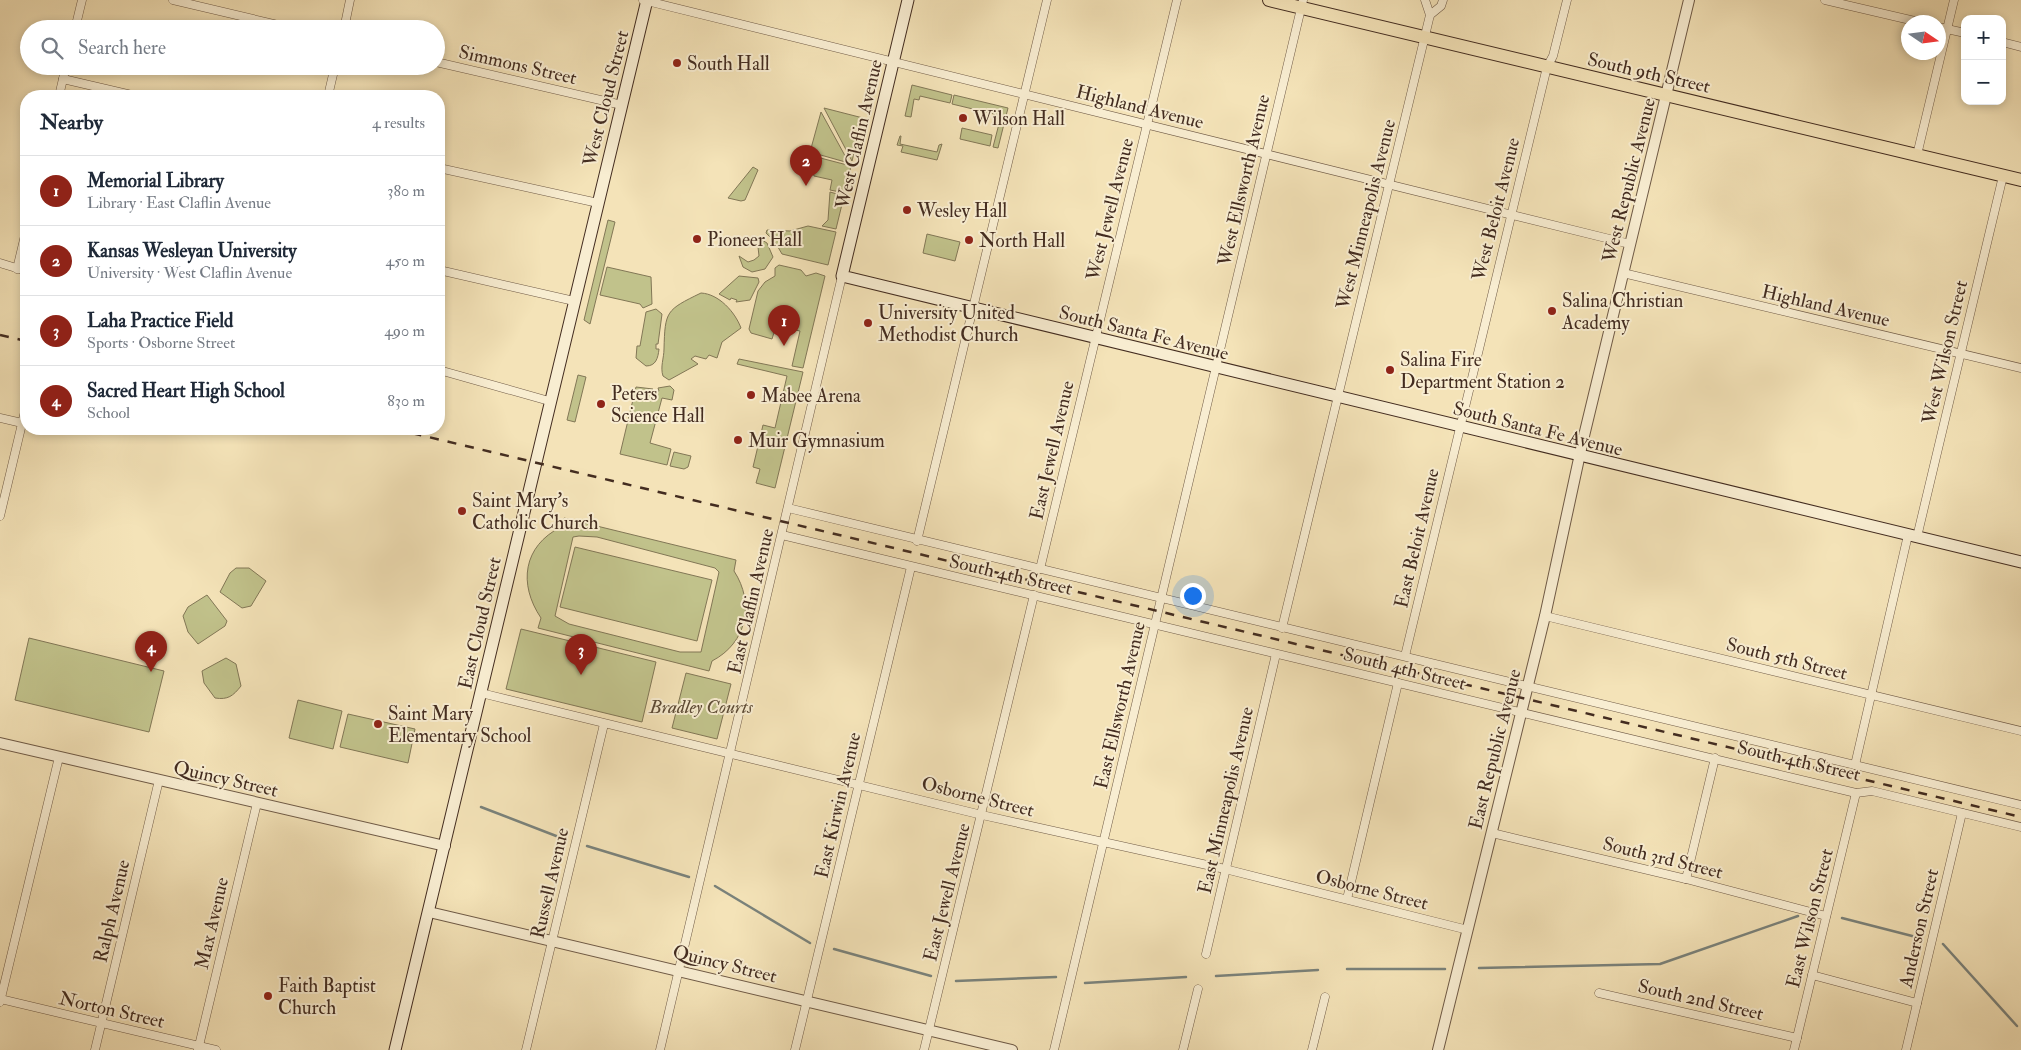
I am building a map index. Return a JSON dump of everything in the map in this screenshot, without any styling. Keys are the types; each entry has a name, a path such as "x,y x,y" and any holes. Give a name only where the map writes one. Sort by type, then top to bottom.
{"main road":[{"name":"West Cloud Street","path":"598,204 645,0"},
{"name":"West Claflin Avenue","path":"842,276 908,0"},
{"name":"South 9th Street","path":"1269,0 1302,4 1424,38 2021,180"},
{"name":"East Cloud Street","path":"395,1050 598,204"},
{"name":"South Santa Fe Avenue","path":"842,276 1338,398 2021,562"}],"street":[{"path":"77,20 82,0"},
{"path":"173,0 257,20"},
{"path":"346,20 350,0"},
{"name":"Highland Avenue","path":"645,0 1630,244"},
{"path":"917,541 1047,0"},
{"name":"West Jewell Avenue","path":"1094,338 1177,0"},
{"path":"1425,0 1430,14 1441,6 1443,0"},
{"name":"West Beloit Avenue","path":"1459,427 1547,67 1553,56 1567,0"},
{"name":"West Republic Avenue","path":"1580,456 1689,0"},
{"path":"1825,0 1901,18"},
{"path":"1946,20 1954,0"},
{"name":"West Ellsworth Avenue","path":"1215,368 1302,4"},
{"name":"West Minneapolis Avenue","path":"1338,398 1430,14"},
{"path":"1946,29 1961,32"},
{"path":"2006,43 2021,47"},
{"path":"1917,155 1936,60"},
{"name":"Simmons Street","path":"445,64 622,105"},
{"path":"60,90 64,75"},
{"path":"329,90 333,75"},
{"path":"63,78 112,90"},
{"path":"445,169 598,204"},
{"name":"West Wilson Street","path":"1912,536 1960,354 2003,176"},
{"path":"17,269 20,256"},
{"path":"0,263 20,270"},
{"path":"445,271 574,301"},
{"name":"Highland Avenue","path":"1623,273 2021,368"},
{"name":"East Claflin Avenue","path":"660,1050 842,276"},
{"name":"East Jewell Avenue","path":"1040,570 1094,338"},
{"name":"East Ellsworth Avenue","path":"1054,1050 1215,368"},
{"path":"445,372 549,402"},
{"path":"1282,628 1338,398"},
{"path":"0,418 20,423"},
{"name":"East Beloit Avenue","path":"1405,656 1459,427"},
{"path":"0,516 20,431"},
{"name":"East Republic Avenue","path":"1438,1050 1528,685 1580,456"},
{"name":"South 4th Street","path":"788,508 917,541 1528,685 2021,805"},
{"name":"South 4th Street","path":"782,535 1856,793 1872,791 2021,827"},
{"path":"1855,765 1912,536"},
{"name":"East Kirwin Avenue","path":"795,1050 911,567"},
{"name":"East Jewell Avenue","path":"924,1050 1034,595"},
{"name":"South 5th Street","path":"1544,616 2021,730"},
{"name":"East Minneapolis Avenue","path":"1206,954 1276,654"},
{"path":"1348,899 1398,683"},
{"name":"Osborne Street","path":"481,693 604,724 859,783 982,815 1225,869 1468,930"},
{"name":"Russell Avenue","path":"526,1050 604,724"},
{"name":"Quincy Street","path":"0,743 445,846"},
{"path":"0,1000 59,757"},
{"path":"1686,879 1715,758"},
{"name":"Ralph Avenue","path":"95,1050 159,780"},
{"name":"East Wilson Street","path":"1794,1050 1856,793"},
{"name":"Max Avenue","path":"199,1048 256,803"},
{"name":"Anderson Street","path":"1906,1050 1962,813"},
{"name":"South 3rd Street","path":"1492,833 1686,879 1826,916"},
{"name":"Quincy Street","path":"429,912 553,939 1012,1050"},
{"path":"1812,975 1917,1003"},
{"path":"1183,1050 1198,989"},
{"name":"South 2nd Street","path":"1598,993 1797,1038"},
{"path":"1312,1050 1325,997"},
{"name":"Norton Street","path":"0,1000 199,1048 216,1050"}],"green space":[{"path":"912,85 952,95 950,103 920,96 919,100 914,99 911,117 905,116"},
{"path":"954,95 1008,108 998,148 993,147 1000,120 997,119 998,115 952,104"},
{"path":"824,108 863,118 852,161"},
{"path":"821,112 849,163 810,152"},
{"path":"962,128 992,135 990,146 960,139"},
{"path":"900,136 900,144 937,152 939,145 942,144 937,160 901,152 903,146 897,145"},
{"path":"809,155 851,166 845,193 830,190 832,180 814,176"},
{"path":"753,167 758,170 745,200 728,198"},
{"path":"830,192 844,196 836,229 822,226 828,220"},
{"path":"608,220 615,222 590,324 584,320"},
{"path":"808,226 836,232 828,265 782,254 775,242 766,233 767,230 790,231"},
{"path":"927,234 960,242 955,261 923,253"},
{"path":"755,236 767,243 773,257 765,269 752,272 743,267 739,256 748,262 759,256 758,247 744,240"},
{"path":"779,265 801,270 806,276 816,273 825,276 803,368 792,366 800,331 776,326 772,339 751,333 749,329 758,291 765,282 775,276 775,268"},
{"path":"607,267 651,277 652,304 643,308 640,304 600,295"},
{"path":"739,276 758,278 759,282 750,300 736,302 737,300 731,298 730,300 719,294"},
{"path":"701,293 708,294 726,305 735,316 741,328 722,342 717,358 709,355 706,359 695,356 691,359 698,364 669,380 663,376 662,369 667,319 674,308"},
{"path":"656,309 662,314 658,344 656,344 656,349 659,349 659,352 654,363 646,366 636,358 637,346 640,346 646,312"},
{"path":"739,359 803,372 775,488 756,483 760,469 753,467 763,425 775,428 787,376 737,364"},
{"path":"578,375 586,377 575,422 567,420"},
{"path":"670,386 674,390 672,400 662,398 650,443 671,449 667,465 620,454 636,387 653,389 654,392 659,391 658,388"},
{"path":"674,452 691,456 688,467 684,469 670,466"},
{"path":"564,518 736,560 734,571 741,583 745,609 740,633 724,653 712,661 709,671 538,628 541,618 529,592 528,567 532,555 539,544 548,535 561,527","holes":["573,537 597,537 715,568 719,572 701,652 680,652 569,624 555,616"]},
{"path":"575,547 712,580 697,641 560,607"},
{"path":"236,568 249,568 266,581 251,606 242,608 220,592 230,573"},
{"path":"207,595 227,621 225,626 198,644 188,632 183,616 188,607"},
{"path":"521,629 656,662 642,722 506,689"},
{"path":"29,638 164,671 149,732 15,700"},
{"path":"226,658 236,664 241,686 230,696 215,698 204,683 202,671"},
{"name":"Bradley Courts","path":"686,673 731,684 717,739 672,728"},
{"path":"298,700 342,711 333,749 289,738"},
{"path":"348,714 415,729 408,763 340,747"}],"waterway":[{"path":"481,807 564,839"},
{"path":"587,846 689,877"},
{"path":"715,886 810,943"},
{"path":"1479,968 1660,964 1798,916"},
{"path":"1842,918 1920,938"},
{"path":"1943,944 2017,1026"},
{"path":"834,949 931,976"},
{"path":"1347,969 1445,969"},
{"path":"1216,976 1318,970"},
{"path":"956,981 1056,977"},
{"path":"1085,983 1186,977"}],"railway":[{"path":"0,335 20,340"},
{"path":"420,435 2021,817"}],"place":[{"name":"South Hall","path":"677,63"},
{"name":"Wilson Hall","path":"963,118"},
{"name":"Kansas Wesleyan University","path":"806,186"},
{"name":"Wesley Hall","path":"907,210"},
{"name":"Pioneer Hall","path":"697,239"},
{"name":"North Hall","path":"969,240"},
{"name":"Salina Christian Academy","path":"1552,311"},
{"name":"University United Methodist Church","path":"868,323"},
{"name":"Memorial Library","path":"784,346"},
{"name":"Salina Fire Department Station 2","path":"1390,370"},
{"name":"Mabee Arena","path":"751,395"},
{"name":"Peters Science Hall","path":"601,404"},
{"name":"Muir Gymnasium","path":"738,440"},
{"name":"Saint Mary's Catholic Church","path":"462,511"},
{"name":"Sacred Heart High School","path":"151,672"},
{"name":"Laha Practice Field","path":"581,675"},
{"name":"Saint Mary Elementary School","path":"378,724"},
{"name":"Faith Baptist Church","path":"268,996"}]}
